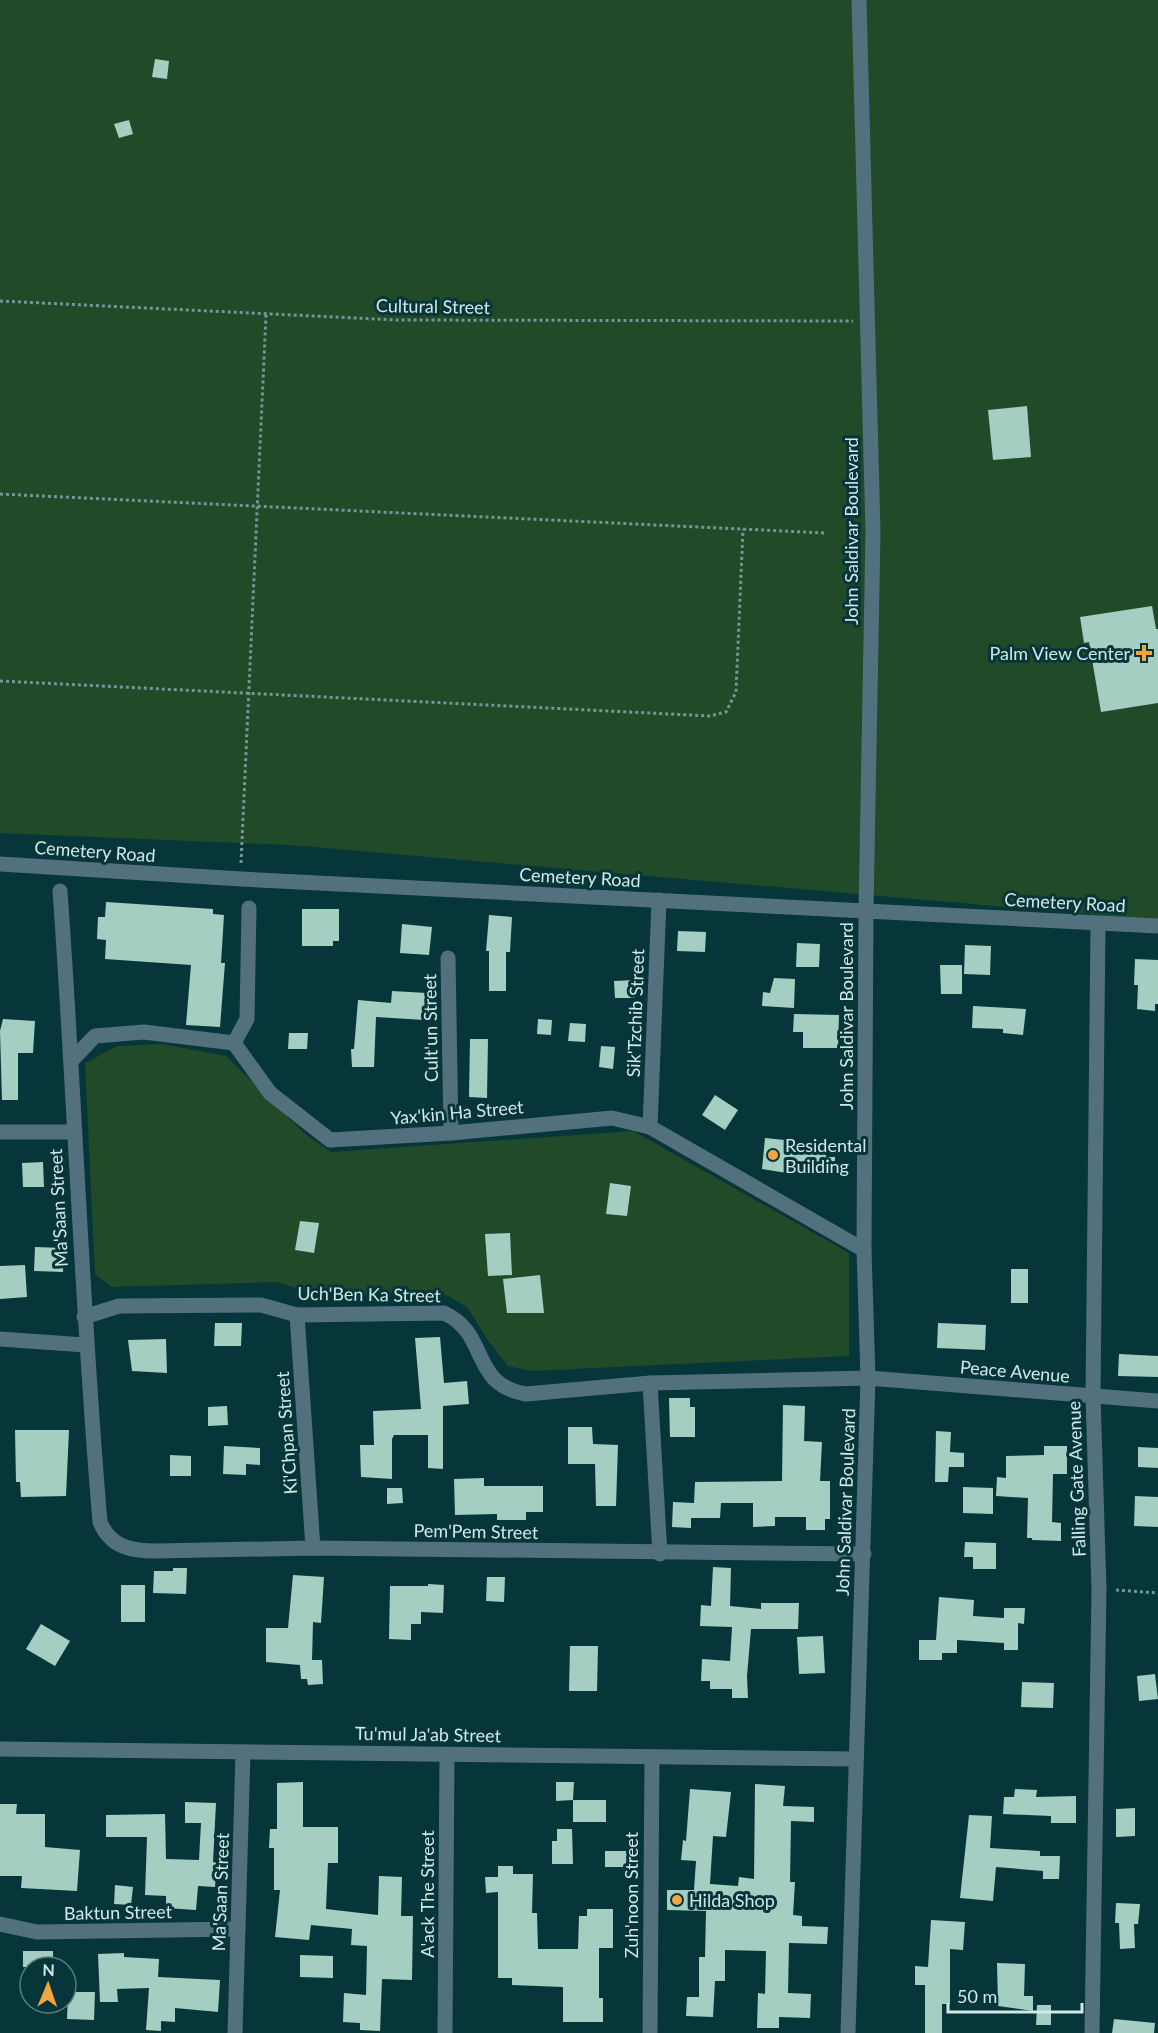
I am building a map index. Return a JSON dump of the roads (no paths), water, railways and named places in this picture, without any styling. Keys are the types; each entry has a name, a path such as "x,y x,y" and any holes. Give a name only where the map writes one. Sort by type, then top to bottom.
{"street":[{"name":"John Saldivar Boulevard","path":"848,2033 868,1378 864,1250 866,911 873,532 859,0"},
{"name":"Cemetery Road","path":"0,864 241,879 1158,926"},
{"name":"Ma'Saan Street","path":"60,891 72,1060 73,1132 85,1345 100,1522"},
{"name":"Sik'Tzchib Street","path":"650,1127 659,900"},
{"path":"72,1060 95,1036 144,1032 234,1043 247,1019 249,908"},
{"name":"Falling Gate Avenue","path":"1092,2033 1099,1589 1093,1396 1098,924"},
{"name":"Cult'un Street","path":"448,958 451,1133"},
{"name":"Yax'kin Ha Street","path":"234,1043 270,1093 330,1140 451,1133 612,1118 650,1127 864,1250"},
{"path":"0,1132 73,1132"},
{"name":"Uch'Ben Ka Street","path":"84,1317 113,1306 131,1305 261,1305 297,1315 444,1313 463,1324 490,1376 509,1391 526,1394 650,1383 868,1378"},
{"name":"Ki'Chpan Street","path":"297,1315 313,1548"},
{"path":"0,1339 85,1345"},
{"name":"Peace Avenue","path":"868,1378 1158,1401"},
{"path":"650,1383 660,1554"},
{"name":"Pem'Pem Street","path":"100,1522 105,1534 116,1544 134,1551 313,1548 660,1554 864,1554"},
{"name":"Tu'mul Ja'ab Street","path":"0,1749 855,1759"},
{"name":"Ma'Saan Street","path":"235,2033 243,1752"},
{"name":"A'ack The Street","path":"445,2033 447,1755"},
{"name":"Zuh'noon Street","path":"650,2033 651,1757"},
{"name":"Baktun Street","path":"0,1924 37,1932 238,1929"}],"place":[{"name":"Palm View Center","path":"1144,653"},
{"name":"Residental Building","path":"773,1155"},
{"name":"Hilda Shop","path":"677,1900"}]}
